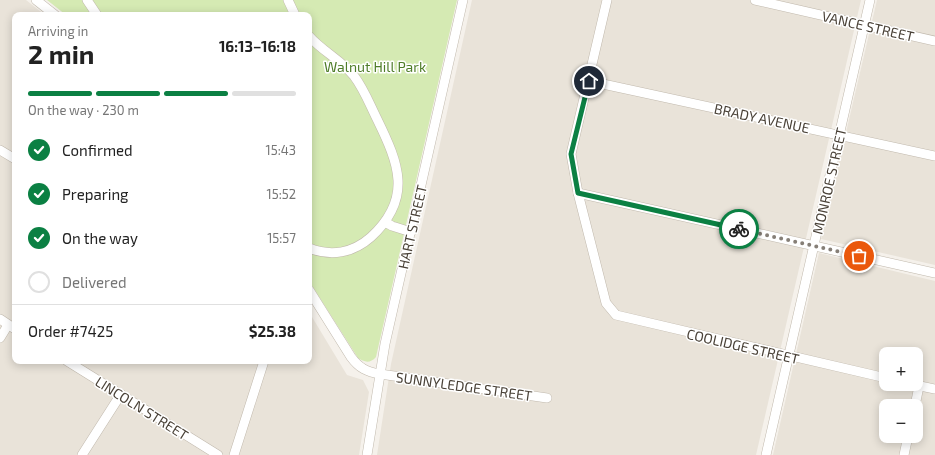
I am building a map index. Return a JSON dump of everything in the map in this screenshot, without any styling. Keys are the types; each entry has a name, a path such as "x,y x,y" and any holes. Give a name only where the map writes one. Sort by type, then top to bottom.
{"street":[{"path":"36,0 51,12"},
{"path":"87,0 95,12"},
{"path":"288,0 294,12"},
{"name":"HART STREET","path":"367,455 380,374 410,232 463,0"},
{"path":"607,0 571,154 578,193 935,273"},
{"name":"VANCE STREET","path":"755,0 935,41"},
{"name":"MONROE STREET","path":"766,455 870,0"},
{"path":"312,39 355,78 394,155 398,172 397,194 392,209 385,222 364,242 348,251 326,253 312,249"},
{"name":"BRADY AVENUE","path":"589,81 935,156"},
{"path":"0,150 12,157"},
{"name":"COOLIDGE STREET","path":"578,193 606,303 616,315 879,376"},
{"path":"385,222 410,232"},
{"name":"SUNNYLEDGE STREET","path":"312,295 358,366 364,370 380,374 547,398"},
{"path":"0,319 12,327 0,338"},
{"name":"LINCOLN STREET","path":"72,364 217,455"},
{"path":"234,455 263,364"},
{"path":"923,387 935,389"},
{"path":"82,455 121,394"},
{"path":"904,455 907,443"}],"shaded area":[{"path":"0,0 26,0 41,12 12,12 12,364 312,364 312,317 347,375 363,380 369,392 359,455 0,455"},
{"path":"472,0 861,0 756,455 377,455 391,364"},
{"path":"877,0 935,0 935,265 821,239"},
{"path":"819,253 935,281 935,455 773,455"}],"green space":[{"name":"Walnut Hill Park","path":"47,0 457,0 376,357 372,361 362,361 358,358 312,286 312,12 62,12"}],"way so far":[{"path":"739,229 859,256"}],"route":[{"path":"589,81 571,154 578,193 739,229"}]}
